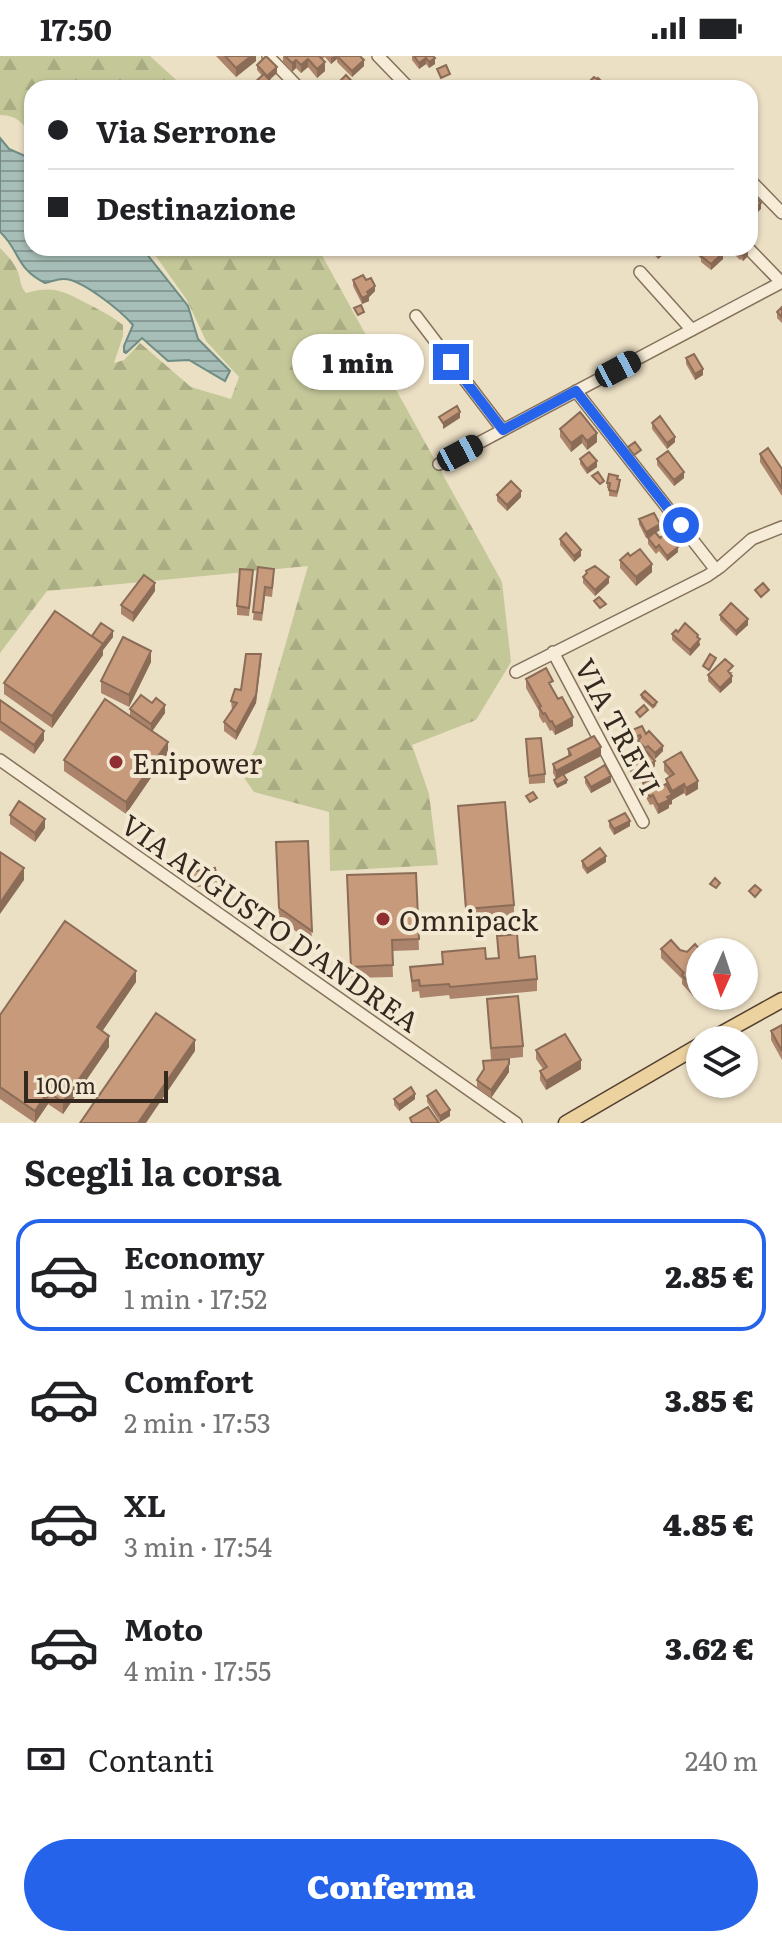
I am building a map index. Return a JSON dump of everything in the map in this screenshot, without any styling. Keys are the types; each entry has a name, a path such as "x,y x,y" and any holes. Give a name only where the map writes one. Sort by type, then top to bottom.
{"main road":[{"path":"735,1026 782,1000"},
{"path":"566,1123 686,1053"}],"street":[{"path":"268,56 291,80"},
{"path":"378,56 401,80"},
{"path":"758,188 782,213"},
{"path":"439,464 782,282 756,256"},
{"path":"640,272 692,330"},
{"path":"416,316 503,430"},
{"path":"576,391 716,570"},
{"name":"VIA TREVI","path":"516,672 716,570 752,539 782,527"},
{"name":"VIA TREVI","path":"553,652 643,822"},
{"name":"VIA AUGUSTO D'ANDREA","path":"0,760 516,1123"}],"green space":[{"path":"0,56 150,56 176,80 24,80 24,126 12,117 0,115"},
{"path":"0,248 15,265 26,293 37,290 62,292 123,325 123,336 114,363 124,360 140,343 191,387 231,399 239,377 206,341 187,300 156,256 322,256 502,582 511,662 476,720 412,745 429,794 438,865 330,871 329,812 254,792 242,775 256,747 308,566 47,591 0,653"}],"water":[{"path":"0,138 9,149 24,156 24,256 148,256 188,306 198,339 230,371 225,381 189,360 168,361 142,338 124,352 133,325 120,312 71,280 45,283 35,277 0,232"}],"building":[{"path":"225,56 251,56 236,68"},
{"path":"266,56 277,67 267,76 257,65"},
{"path":"285,56 319,56 325,62 317,69 308,59 301,65 296,60 292,63"},
{"path":"337,56 360,56 364,60 352,71"},
{"path":"414,56 435,58 429,62 426,58 419,63"},
{"path":"446,65 450,74 441,78 437,69"},
{"path":"701,256 720,256 711,264"},
{"path":"363,275 366,280 371,278 375,286 367,292 369,295 362,298 353,280"},
{"path":"361,305 364,312 358,315 354,308"},
{"path":"409,343 416,360 408,365 405,360 401,362 394,352"},
{"path":"694,354 703,369 695,374 686,358"},
{"path":"457,406 460,412 443,423 439,417"},
{"path":"580,412 597,433 587,441 582,435 571,443 560,429"},
{"path":"660,416 675,437 667,443 652,423"},
{"path":"635,442 641,450 634,455 628,447"},
{"path":"768,448 782,469 782,488 760,454"},
{"path":"668,451 684,472 674,480 657,459"},
{"path":"589,452 597,461 587,469 580,459"},
{"path":"598,472 604,481 600,484 592,476"},
{"path":"609,474 618,476 620,480 617,492 609,490"},
{"path":"511,481 521,491 507,505 497,495"},
{"path":"654,513 660,524 646,532 639,519"},
{"path":"655,532 660,538 667,532 678,547 667,556 659,545 656,548 648,538"},
{"path":"566,533 581,550 574,556 560,539"},
{"path":"640,549 652,564 636,577 620,560"},
{"path":"595,566 609,577 595,590 583,577"},
{"path":"258,567 274,569 272,588 265,587 262,613 253,612"},
{"path":"240,569 253,570 249,608 237,606"},
{"path":"144,575 155,583 133,613 121,605"},
{"path":"763,583 769,590 761,597 755,590"},
{"path":"599,597 606,604 600,608 594,601"},
{"path":"731,603 748,619 736,631 720,615"},
{"path":"55,611 103,644 52,716 4,683"},
{"path":"101,623 113,631 103,644 92,636"},
{"path":"685,623 700,639 690,650 672,634"},
{"path":"123,637 151,651 129,695 101,681"},
{"path":"246,654 261,654 256,695 236,732 224,722 237,703 231,701 235,689 241,690"},
{"path":"710,654 716,658 709,670 703,666"},
{"path":"725,659 733,666 728,671 732,676 720,688 708,675"},
{"path":"546,668 553,681 549,683 558,699 562,697 573,717 555,727 543,714 526,679"},
{"path":"645,691 657,702 653,706 641,695"},
{"path":"141,695 152,703 156,698 165,705 151,724 130,709"},
{"name":"Enipower","path":"105,699 168,742 126,802 64,760"},
{"path":"0,700 44,731 34,745 0,721"},
{"path":"644,705 648,710 640,717 636,712"},
{"path":"642,726 646,734 649,731 663,746 655,753 638,741 640,735 635,737 632,730"},
{"path":"594,736 601,747 556,771 553,764 571,755 568,749"},
{"path":"541,738 545,774 529,776 526,739"},
{"path":"643,748 655,761 638,775 627,763"},
{"path":"681,752 698,781 672,791 666,779 674,774 664,762"},
{"path":"605,765 611,776 591,787 585,777"},
{"path":"563,774 567,780 557,785 554,780"},
{"path":"656,776 662,786 666,784 672,795 658,805 643,783"},
{"path":"533,792 537,798 530,802 526,796"},
{"path":"19,801 45,819 35,833 10,815"},
{"path":"505,802 514,905 466,909 458,806"},
{"path":"625,813 630,821 614,829 609,821"},
{"path":"308,841 312,931 279,908 276,842"},
{"path":"600,848 606,856 587,869 582,861"},
{"path":"0,852 24,868 0,903"},
{"path":"176,856 196,871 215,868 217,878 198,881 172,862"},
{"name":"Omnipack","path":"416,873 419,939 392,940 393,965 351,967 347,875"},
{"path":"715,878 720,883 716,888 710,884"},
{"path":"755,885 761,890 755,897 749,891"},
{"path":"65,921 136,971 97,1027 109,1036 63,1102 48,1092 35,1111 0,1087 0,1015"},
{"path":"517,934 519,958 535,956 537,979 450,987 449,984 420,986 419,980 412,981 410,967 443,964 442,952 485,948 486,959 499,958 497,936"},
{"path":"671,940 686,952 686,979 682,975 684,973 661,949"},
{"path":"518,996 523,1046 491,1048 487,999"},
{"path":"156,1013 195,1040 138,1123 80,1123"},
{"path":"782,1025 782,1051 771,1031"},
{"path":"565,1034 581,1060 546,1081 540,1071 547,1067 536,1050"},
{"path":"509,1059 509,1064 491,1090 477,1080 484,1069 483,1061"},
{"path":"411,1087 415,1094 399,1105 394,1099"},
{"path":"436,1090 450,1110 440,1116 427,1096"},
{"path":"428,1107 439,1123 412,1123 410,1118"}],"place":[{"name":"Enipower","path":"116,762"},
{"name":"Omnipack","path":"383,919"}],"route":[{"path":"451,362 503,430 576,391 681,525"}]}
